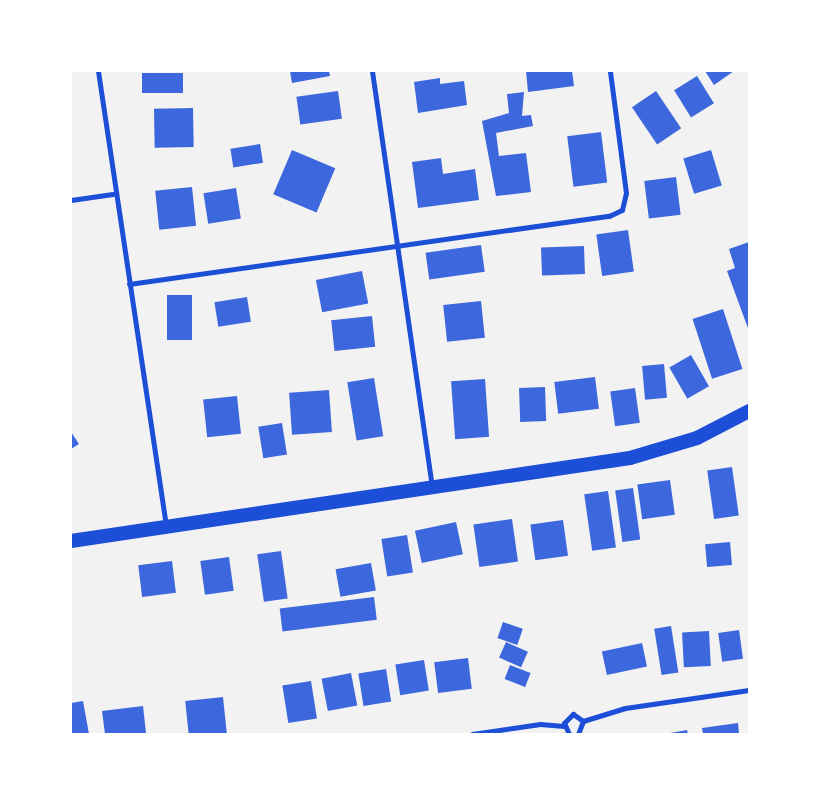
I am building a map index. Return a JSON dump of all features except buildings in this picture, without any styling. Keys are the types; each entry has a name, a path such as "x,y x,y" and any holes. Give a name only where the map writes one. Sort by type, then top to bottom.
{"highway":[{"path":"71,541 433,489 649,453 697,438 749,411"}],"street":[{"path":"98,71 113,194 129,284 166,528"},
{"path":"372,71 433,489"},
{"path":"129,284 398,244 609,216 622,210 626,194 610,71"},
{"path":"71,200 113,194"},
{"path":"564,726 570,715 583,721 624,708 749,690"},
{"path":"578,734 583,721"},
{"path":"472,734 540,724 564,726 570,734"}]}
